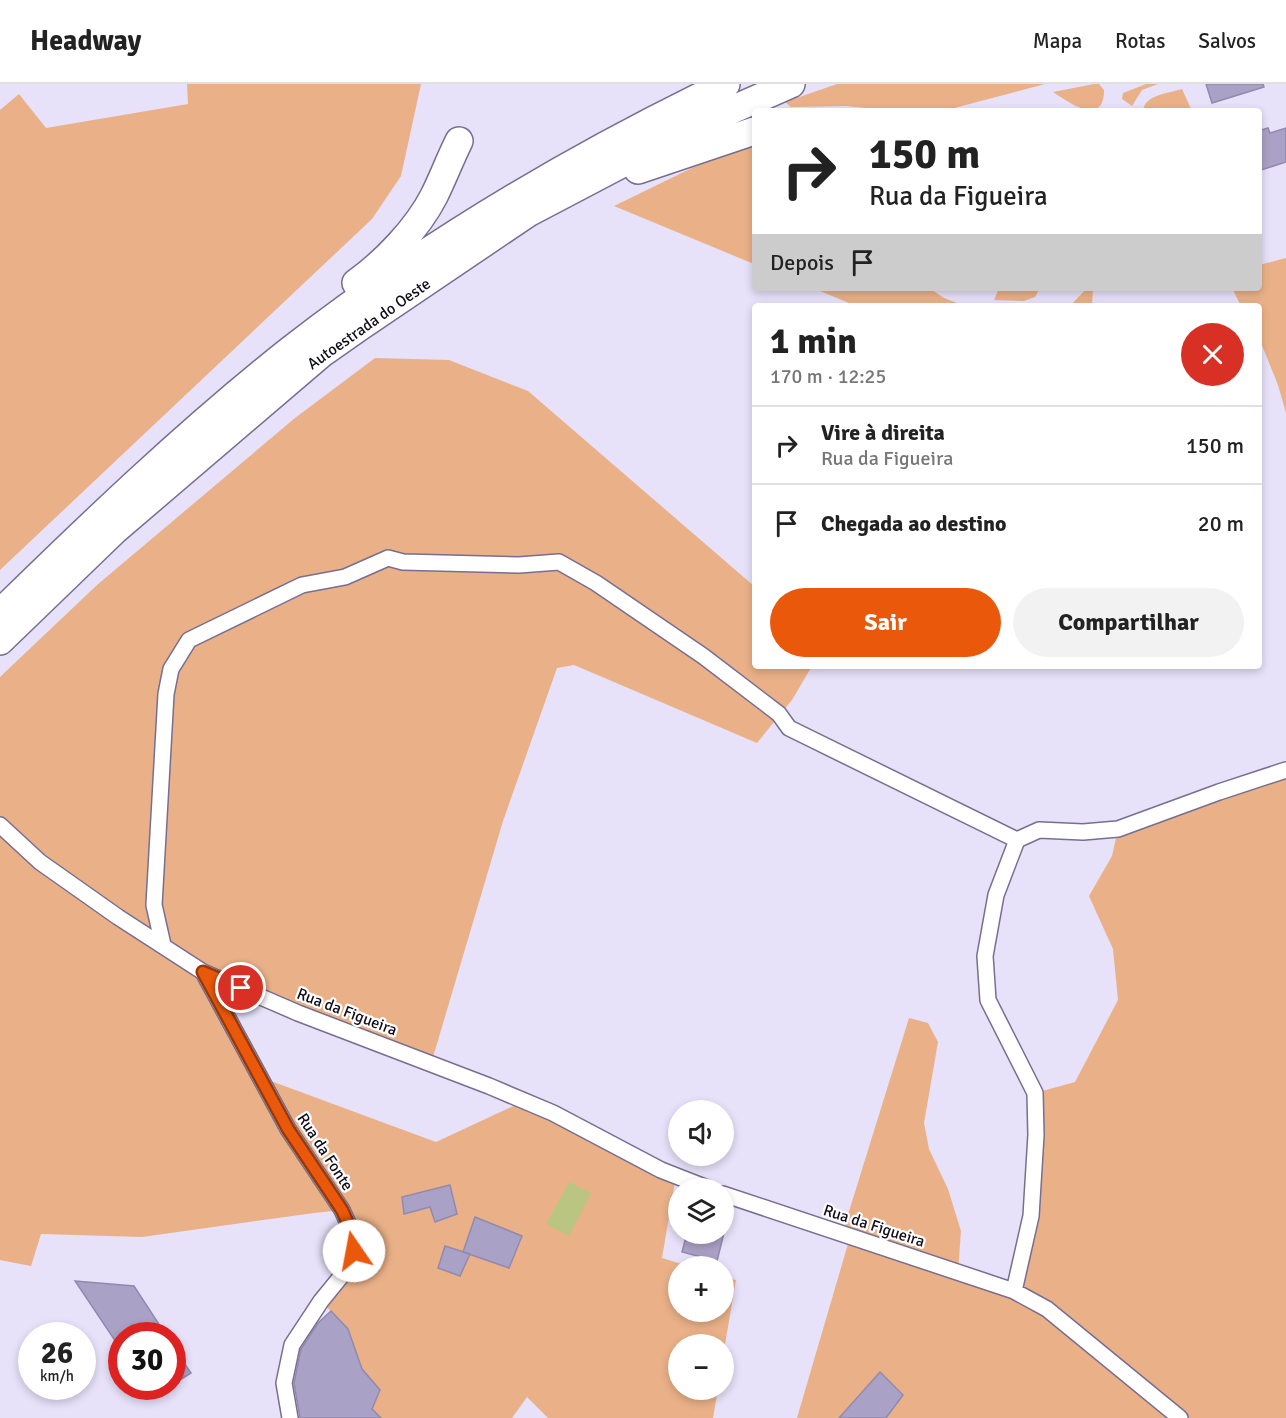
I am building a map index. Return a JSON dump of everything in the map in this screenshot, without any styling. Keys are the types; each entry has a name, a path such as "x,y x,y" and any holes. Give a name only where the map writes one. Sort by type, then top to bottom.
{"highway":[{"name":"Autoestrada do Oeste","path":"0,613 150,470 290,351 389,278 516,195 621,136 726,84"},
{"name":"Autoestrada do Oeste","path":"0,641 115,530 321,354 528,213 686,130 791,84"},
{"path":"560,196 752,132"},
{"path":"290,351 312,314 369,274 416,223 433,198 459,141"}],"street":[{"path":"163,945 154,905 166,694 171,669 189,640 302,585 345,577 388,558 403,562 519,565 559,562 596,583 703,656 779,714 789,728 1017,840"},
{"path":"1014,1291 1031,1216 1036,1135 1035,1093 988,1000 985,956 996,895 1017,840 1039,830 1083,832 1118,829 1286,770"},
{"name":"Rua da Figueira","path":"0,825 40,862 118,917 203,972 553,1113 661,1170 681,1178"},
{"name":"Rua da Fonte","path":"203,972 288,1129 342,1210 355,1239 352,1263 321,1301 292,1345 284,1383 290,1418"},
{"name":"Rua da Figueira","path":"734,1198 1014,1291 1047,1309 1180,1418"}],"shaded area":[{"path":"187,84 421,84 401,176 372,219 0,570 0,110 19,94 46,128 188,104"},
{"path":"837,84 1045,84 954,108 791,107 785,102"},
{"path":"1094,84 1099,84 1104,90 1098,108 1081,108 1053,92"},
{"path":"1146,84 1158,84 1142,90 1132,106 1122,99 1123,93"},
{"path":"1182,89 1191,108 1144,108 1152,98"},
{"path":"752,142 752,263 614,206"},
{"path":"1286,258 1286,413 1278,385 1262,345 1262,303 1240,303 1234,291 1262,291 1262,264"},
{"path":"820,291 934,291 957,303 849,303"},
{"path":"998,291 1038,291 1035,297 1024,301 994,300"},
{"path":"1084,291 1093,291 1092,303 1073,303"},
{"path":"375,358 449,360 528,391 752,584 752,669 810,669 792,700 757,743 574,665 557,668 503,821 431,1064 204,972 260,1077 436,1142 524,1101 676,1176 676,1178 668,1178 668,1223 662,1258 668,1260 668,1322 729,1322 727,1334 668,1334 668,1400 716,1400 713,1418 548,1418 527,1397 512,1418 381,1418 372,1409 380,1390 362,1369 348,1329 321,1301 352,1263 342,1210 142,1237 41,1234 31,1266 0,1260 0,677 97,585 295,418"},
{"path":"1286,770 1286,1418 797,1418 850,1237 842,1234 909,1018 928,1023 938,1042 924,1123 929,1149 948,1189 961,1231 958,1272 1013,1291 1031,1216 1035,1093 1075,1082 1118,1000 1113,949 1089,896 1112,856 1118,829"},
{"path":"569,1182 591,1193 569,1236 546,1224"}],"building":[{"path":"1206,84 1263,84 1264,87 1212,103"},
{"path":"1268,128 1270,133 1286,128 1286,162 1262,170 1262,130"},
{"path":"450,1185 457,1214 435,1222 430,1207 404,1214 402,1197"},
{"path":"475,1217 522,1236 509,1268 463,1252"},
{"path":"684,1244 721,1244 718,1256 698,1256 682,1252"},
{"path":"445,1246 470,1254 460,1276 438,1268"},
{"path":"75,1281 134,1286 158,1322 108,1322 108,1330"},
{"path":"331,1311 348,1329 362,1369 380,1390 372,1409 381,1418 300,1418 294,1383 301,1349 318,1323"},
{"path":"186,1366 191,1373 186,1376"},
{"path":"880,1372 903,1395 886,1418 839,1418"}],"route":[{"path":"241,988 203,972 288,1129 342,1210 355,1239 354,1251"}]}
